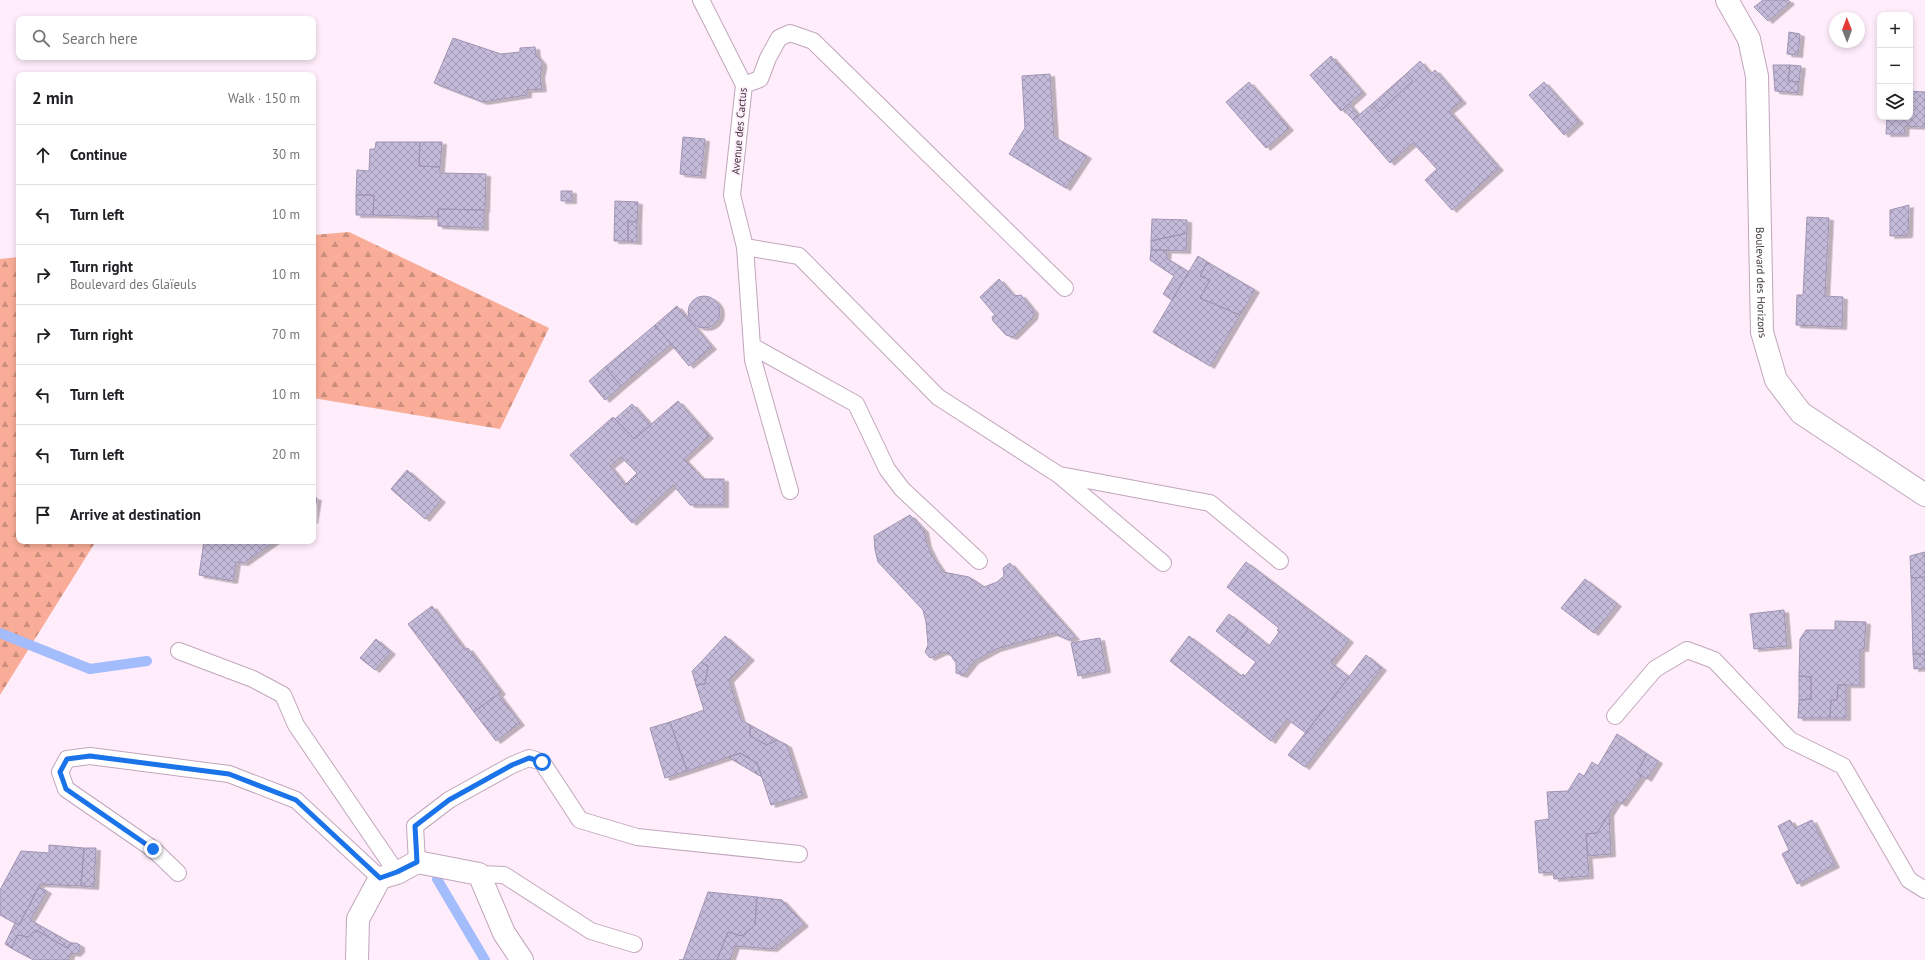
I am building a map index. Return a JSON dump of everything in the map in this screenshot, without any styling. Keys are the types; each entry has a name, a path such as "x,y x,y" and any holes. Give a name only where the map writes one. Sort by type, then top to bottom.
{"street":[{"name":"Boulevard des Horizons","path":"1727,0 1749,39 1757,76 1762,332 1776,380 1800,414 1925,495"},
{"path":"357,960 358,919 388,875 417,862 479,874 504,933 522,960"}],"lane":[{"name":"Avenue des Cactus","path":"701,0 744,85 732,195 745,247 753,360 790,491"},
{"path":"744,85 760,79 768,58 779,38 790,32 813,41 1065,288"},
{"path":"745,247 799,256 938,397 1059,475 1163,563"},
{"path":"752,346 856,404 887,469 902,489 979,562"},
{"path":"1059,475 1210,503 1280,561"},
{"path":"1615,716 1655,669 1687,650 1714,660 1790,740 1843,766 1909,880 1925,890"},
{"path":"179,651 253,678 283,695 296,725 388,875"},
{"path":"178,873 153,849 66,789 60,772 67,759 90,756 229,774 296,800 388,875"},
{"path":"417,862 415,826 449,800 512,765 529,758 542,762 580,820 637,837 799,854"},
{"path":"479,874 504,875 591,931 634,944"}],"green space":[{"path":"349,232 549,328 500,429 316,398 316,235"},
{"path":"16,257 16,544 94,544 0,695 0,259"}],"building":[{"path":"1763,0 1788,0 1790,2 1768,21 1754,7"},
{"path":"1789,32 1800,34 1798,55 1787,54"},
{"path":"453,38 501,54 520,52 520,48 535,47 536,55 542,62 540,76 542,89 527,90 527,95 483,102 434,83"},
{"path":"1331,56 1362,92 1341,111 1310,75"},
{"path":"1420,61 1431,74 1435,70 1462,101 1449,111 1499,168 1452,210 1425,180 1437,169 1413,143 1390,163 1353,120 1372,104 1379,112 1413,81 1406,74"},
{"path":"1773,65 1790,65 1788,81 1799,82 1798,93 1775,91"},
{"path":"1790,65 1801,66 1799,82 1788,81"},
{"path":"1050,74 1054,137 1087,156 1066,188 1009,154 1025,128 1022,76"},
{"path":"1406,74 1413,81 1379,112 1372,104"},
{"path":"1249,82 1289,128 1266,148 1226,102"},
{"path":"1544,82 1579,121 1564,135 1529,95"},
{"path":"1913,91 1925,92 1925,127 1905,126 1904,134 1886,134 1887,120 1913,120"},
{"path":"1349,104 1359,116 1353,120 1343,109"},
{"path":"683,137 705,139 701,176 680,174"},
{"path":"376,142 420,142 419,166 440,167 440,173 486,174 485,210 438,209 438,217 373,215 374,195 356,195 357,170 369,171 370,149 375,149"},
{"path":"420,142 442,142 440,167 419,166"},
{"path":"561,191 572,191 572,201 561,201"},
{"path":"356,195 374,195 373,215 356,215"},
{"path":"615,201 638,202 637,222 628,221 628,241 614,241"},
{"path":"1909,205 1908,235 1890,236 1890,210"},
{"path":"438,209 484,210 484,228 438,226"},
{"path":"1807,217 1829,218 1825,296 1843,297 1842,327 1796,325 1797,295 1803,295"},
{"path":"1152,219 1187,220 1187,233 1151,241"},
{"path":"628,221 637,222 637,242 628,241"},
{"path":"1187,233 1186,251 1151,250 1151,241"},
{"path":"1151,250 1167,250 1166,258 1189,272 1172,300 1163,294 1174,276 1150,260"},
{"path":"1198,256 1207,262 1200,276 1210,280 1200,298 1240,315 1210,366 1153,332"},
{"path":"1207,262 1255,290 1240,315 1200,298 1210,280 1200,276"},
{"path":"999,279 1014,296 1021,295 1034,311 1033,317 1013,337 1006,335 993,321 992,317 995,315 980,297"},
{"path":"704,296 710,297 717,303 720,312 719,318 713,325 704,328 698,327 691,321 688,312 689,306 695,299"},
{"path":"677,306 712,347 689,366 655,325"},
{"path":"655,325 671,344 621,386 605,367"},
{"path":"605,367 621,386 605,400 589,381"},
{"path":"678,401 709,436 684,459 703,479 724,479 724,505 690,505 673,485 632,523 570,455 613,417 634,439","holes":["621,457 637,473 625,485 610,466"]},
{"path":"632,404 651,425 634,439 615,419"},
{"path":"407,470 441,500 425,519 391,489"},
{"path":"910,515 924,530 927,545 943,572 969,577 984,587 997,582 1004,576 1003,568 1010,563 1075,637 1069,640 1053,633 996,649 974,661 963,675 956,673 956,663 950,654 943,652 930,658 925,652 928,645 926,622 923,610 878,562 875,550 874,536"},
{"path":"204,544 271,544 244,563 236,562 233,581 199,575"},
{"path":"1925,552 1925,577 1911,578 1910,556"},
{"path":"1246,562 1349,640 1331,663 1349,677 1306,733 1287,719 1271,741 1170,661 1189,636 1241,676 1243,674 1245,676 1256,662 1235,646 1248,629 1269,646 1279,632 1277,630 1279,628 1227,587"},
{"path":"1925,577 1925,654 1913,654 1911,578"},
{"path":"1585,579 1617,604 1594,633 1561,608"},
{"path":"432,606 465,650 468,648 501,692 474,712 408,624"},
{"path":"1784,610 1787,646 1754,649 1750,614"},
{"path":"1229,614 1248,629 1235,646 1216,631"},
{"path":"1835,621 1866,622 1864,649 1860,649 1860,685 1838,685 1837,700 1831,700 1830,718 1798,718 1799,700 1811,699 1811,677 1799,676 1800,639 1806,630 1835,630"},
{"path":"725,636 750,658 729,680 741,720 750,725 750,736 767,745 777,740 787,745 803,795 771,805 757,763 740,753 687,771 670,722 704,710 696,685 705,684 708,666 701,662"},
{"path":"1100,638 1106,670 1078,676 1071,643"},
{"path":"376,639 391,652 375,670 360,658"},
{"path":"1913,654 1925,654 1925,668 1914,669"},
{"path":"1366,655 1382,668 1305,767 1288,755"},
{"path":"701,662 708,666 705,684 696,685 692,671"},
{"path":"1799,676 1811,677 1811,699 1799,700"},
{"path":"1838,685 1846,685 1846,718 1830,718 1831,700 1837,700"},
{"path":"498,694 520,723 496,741 474,712"},
{"path":"670,722 687,771 665,778 650,728"},
{"path":"750,725 777,740 767,745 750,736"},
{"path":"1617,734 1647,754 1637,772 1642,776 1622,804 1617,801 1597,833 1586,834 1589,876 1554,879 1553,872 1539,873 1535,821 1549,819 1547,792 1568,791 1579,773 1584,776 1592,762 1598,766"},
{"path":"740,753 757,763 762,777 728,757"},
{"path":"1647,754 1658,761 1647,779 1637,772"},
{"path":"1609,814 1611,854 1588,856 1586,834 1597,833"},
{"path":"1790,820 1795,828 1812,820 1835,865 1797,884 1782,854 1789,850 1778,826"},
{"path":"49,845 84,848 81,886 40,884 19,925 0,915 0,890 21,851 49,853"},
{"path":"84,848 96,848 94,887 81,886"},
{"path":"39,887 47,891 30,920 71,943 67,948 36,930 28,937 18,935 11,948 5,944 15,923 19,925"},
{"path":"708,892 757,897 755,925 742,936 728,932 717,960 683,960"},
{"path":"757,897 782,900 804,924 773,949 735,946 730,960 717,960 728,932 742,936 755,925"},
{"path":"36,930 67,948 71,943 76,943 80,945 80,950 76,954 71,953 68,960 34,960 11,948 18,935 28,937"}],"waterway":[{"path":"0,633 90,669 147,661"},
{"path":"437,879 485,960"}],"route":[{"path":"153,849 66,789 60,772 67,759 90,756 152,762 229,774 296,800 380,878 397,872 417,862 415,826 449,800 512,765 529,758 542,762"}]}
